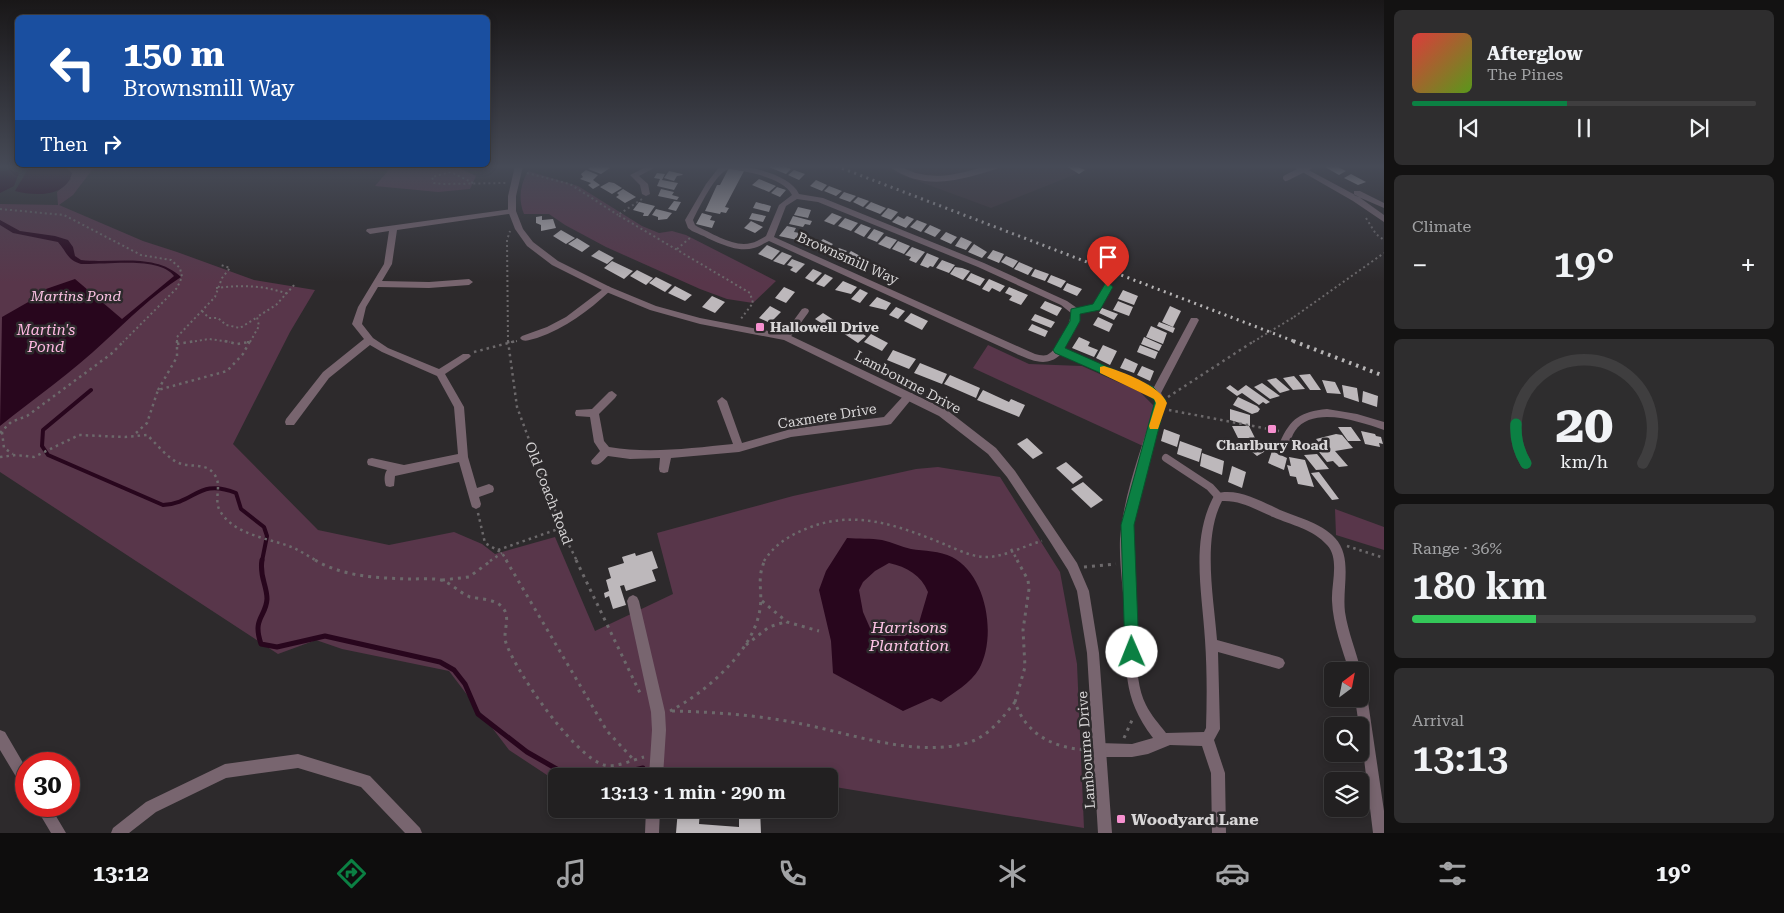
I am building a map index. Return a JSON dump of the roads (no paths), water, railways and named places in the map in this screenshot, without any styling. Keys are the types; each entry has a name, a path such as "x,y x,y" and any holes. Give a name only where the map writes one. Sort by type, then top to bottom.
{"street":[{"name":"Lambourne Drive","path":"512,205 512,211 519,229 530,244 542,255 606,289 653,308 700,321 786,337 943,413 992,451 1011,474 1053,536 1072,567 1083,590 1090,624 1105,833"},
{"path":"698,205 690,217 689,224 695,229 730,244 743,247 752,246 769,238 783,205"},
{"path":"832,205 1057,299 1075,312 1096,307 1108,287"},
{"path":"1364,205 1384,219 1384,224"},
{"path":"370,231 393,230 512,211"},
{"path":"393,230 388,264 362,307 357,324 370,340 385,350 440,373 459,407 463,457 474,499 489,489"},
{"name":"Brownsmill Way","path":"769,238 1022,353 1042,359 1052,356 1058,350"},
{"path":"377,284 456,287 469,282"},
{"path":"525,338 549,332 567,323 606,289"},
{"path":"786,337 805,311"},
{"path":"1075,312 1075,321 1058,350 1155,395"},
{"path":"1163,740 1146,719 1135,697 1132,684 1128,525 1158,412 1155,395 1194,320"},
{"path":"290,422 326,375 370,340"},
{"path":"440,373 466,356"},
{"path":"580,413 594,413 612,395"},
{"name":"Caxmere Drive","path":"606,451 630,455 739,448 791,433 887,421 909,396"},
{"path":"722,402 739,448"},
{"path":"1285,442 1288,431 1305,415 1326,412 1354,416 1384,426"},
{"path":"594,413 600,442 606,451 596,461"},
{"path":"664,469 666,454"},
{"path":"390,483 390,473 404,468 463,457"},
{"path":"372,462 404,468"},
{"path":"1219,833 1218,773 1208,739 1213,729 1206,540 1213,504 1219,497 1230,496 1245,500 1304,525 1331,541 1337,549 1339,557 1338,603 1353,662"},
{"path":"633,601 664,711 657,768"},
{"path":"1211,644 1279,662"},
{"path":"1363,708 1380,833"},
{"path":"0,737 15,762"},
{"path":"1099,750 1137,751 1154,746 1170,738 1208,739"},
{"path":"118,833 151,807 225,770 298,762 365,781 415,833"},
{"path":"49,817 59,833"},
{"path":"652,833 653,818"}],"lane":[{"path":"1166,458 1210,487 1219,497"}],"water":[{"name":"Martin's Pond","path":"0,220 20,231 55,236 68,240 73,247 75,256 81,260 133,261 159,264 171,269 181,277 151,299 80,363 0,426 2,317 30,301 46,289 75,279 122,319 174,276 167,270 144,264 81,264 70,258 58,242 13,233 0,225"},
{"path":"847,538 882,540 907,548 937,552 952,557 964,566 974,578 981,592 985,608 988,624 987,641 984,656 976,674 941,702 932,698 903,711 833,673 831,641 819,590 826,571","holes":["889,563 907,569 917,576 928,592 918,626 905,636 882,636 870,628 863,612 859,590 863,582 875,571"]}],"waterway":[{"path":"91,390 43,430 42,446 48,455 163,505 183,500 213,488 236,493 241,509 264,527 267,536 262,561"},
{"path":"262,560 261,566 267,599 258,629 261,644 277,647 325,636 440,662 454,670 465,684 478,714 527,752 555,768"}],"railway":[{"path":"938,205 1296,342"},
{"path":"1293,341 1384,376"}],"place":[{"name":"Hallowell Drive","path":"760,327"},
{"name":"Charlbury Road","path":"1272,429"},
{"name":"Woodyard Lane","path":"1121,819"}],"park label":[{"name":"Martins Pond","path":"76,296"},
{"name":"Harrisons Plantation","path":"909,636"}]}
